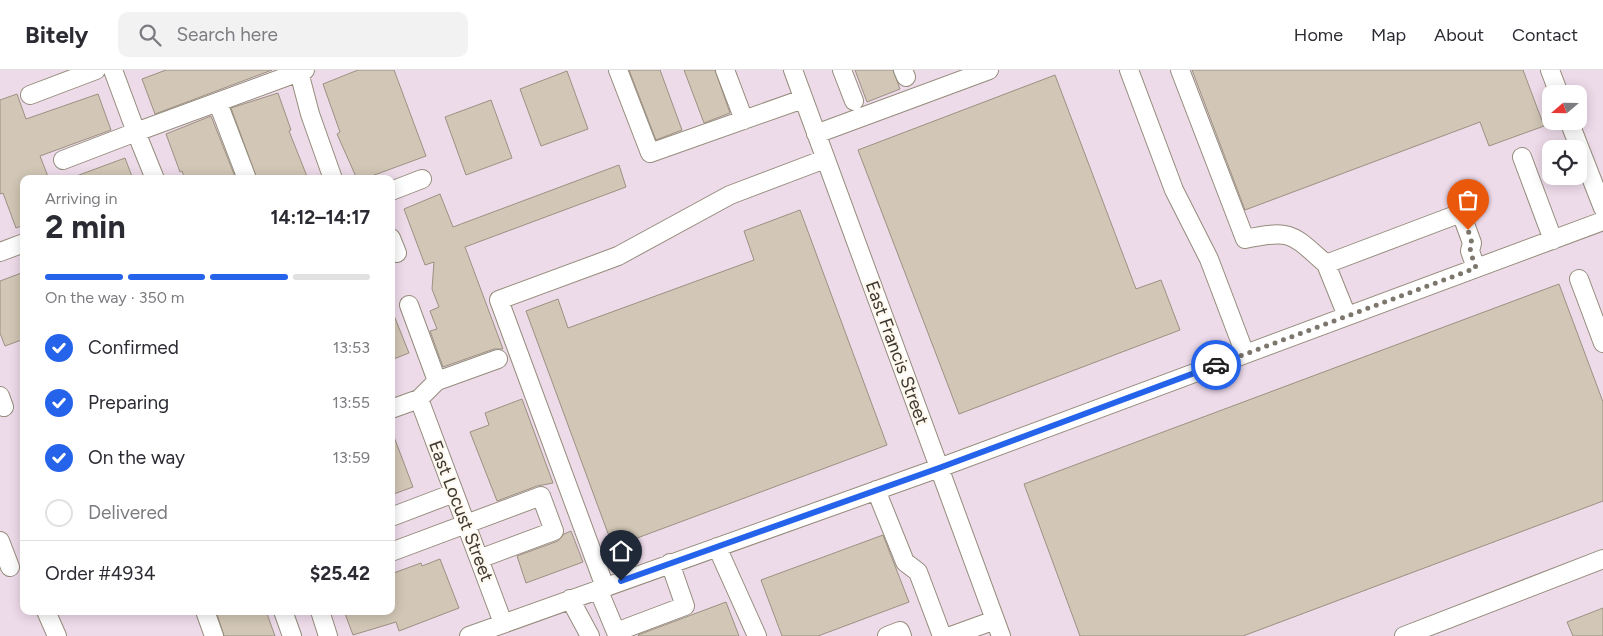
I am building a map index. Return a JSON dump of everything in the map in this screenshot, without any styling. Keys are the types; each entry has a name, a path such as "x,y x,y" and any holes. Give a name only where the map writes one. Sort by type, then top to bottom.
{"street":[{"path":"30,95 96,70"},
{"path":"113,70 153,175"},
{"path":"618,70 650,153 803,99"},
{"path":"725,70 744,120"},
{"name":"East Francis Street","path":"793,70 998,628"},
{"path":"842,70 854,101"},
{"path":"816,134 989,70"},
{"path":"1129,70 1174,190 1209,258 1245,354"},
{"path":"1180,70 1245,239 1276,232 1297,238 1326,264 1347,316"},
{"path":"1550,70 1556,85"},
{"path":"63,160 300,71 310,114 332,175"},
{"path":"218,103 245,175"},
{"path":"1573,130 1603,208"},
{"path":"1522,157 1553,240"},
{"path":"670,564 685,606 616,634 602,588 499,300 618,256 730,195 825,159"},
{"path":"395,189 422,179"},
{"path":"1326,264 1456,215 1463,247 1470,251 1476,268"},
{"path":"468,636 939,468 1603,221"},
{"path":"0,252 20,244"},
{"path":"1579,279 1603,343"},
{"path":"409,305 437,381"},
{"path":"395,408 419,399 437,381 498,359"},
{"name":"East Locust Street","path":"419,399 503,623"},
{"path":"876,490 905,562 918,572 942,636"},
{"path":"395,515 454,493"},
{"path":"395,551 541,496 554,531 479,559"},
{"path":"0,541 11,566"},
{"path":"718,546 757,636"},
{"path":"1404,636 1603,560"},
{"path":"570,599 590,636"},
{"path":"48,615 56,636"},
{"path":"206,615 214,636"},
{"path":"284,615 292,636"},
{"path":"321,615 328,636"},
{"path":"951,636 998,628"},
{"path":"887,636 900,631 902,636"}],"shaded area":[{"path":"0,70 1603,70 1603,636 0,636"}],"building":[{"path":"166,70 272,70 155,114 142,79"},
{"path":"358,70 394,70 426,156 374,175 355,175 337,134 340,132 323,84"},
{"path":"629,70 660,70 682,130 656,140"},
{"path":"684,70 715,70 730,113 704,123"},
{"path":"855,70 893,70 900,89 867,102"},
{"path":"1192,70 1523,70 1542,121 1542,127 1489,146 1480,122 1245,210"},
{"path":"567,71 588,129 541,146 520,89"},
{"path":"1055,75 1136,289 1161,280 1180,330 959,414 858,150"},
{"path":"278,93 291,130 289,131 306,175 256,175 231,108"},
{"path":"17,94 26,119 98,94 111,130 40,156 47,175 20,175 20,226 16,228 3,193 0,194 0,100"},
{"path":"491,100 512,158 466,175 445,117"},
{"path":"211,116 234,175 184,175 182,171 180,172 166,134"},
{"path":"125,158 131,175 79,175"},
{"path":"619,165 626,187 465,247 503,349 494,349 443,367 430,331 437,329 430,311 439,307 432,289 434,262 425,265 404,209 440,194 453,227"},
{"path":"800,210 887,445 613,547 526,311 558,299 568,328 754,260 744,231"},
{"path":"20,274 20,340 5,346 0,333 0,281"},
{"path":"1559,284 1603,402 1603,501 1243,636 1080,636 1024,484"},
{"path":"395,318 409,353 395,358"},
{"path":"522,399 553,483 537,486 497,501 470,432 489,425 485,413"},
{"path":"395,440 413,487 395,494"},
{"path":"571,531 583,562 526,583 517,556 558,541 564,534"},
{"path":"883,535 909,602 818,636 782,636 761,580"},
{"path":"440,559 459,608 399,631 396,622 353,635 346,615 395,615 395,573 421,563 422,566"},
{"path":"726,602 739,636 638,635"},
{"path":"1603,608 1603,636 1573,636 1567,622"},
{"path":"217,615 267,615 275,636 224,636"}],"way so far":[{"path":"1216,365 1476,268 1470,251 1472,243 1468,230"}],"route":[{"path":"621,581 939,468 1216,365"}]}
